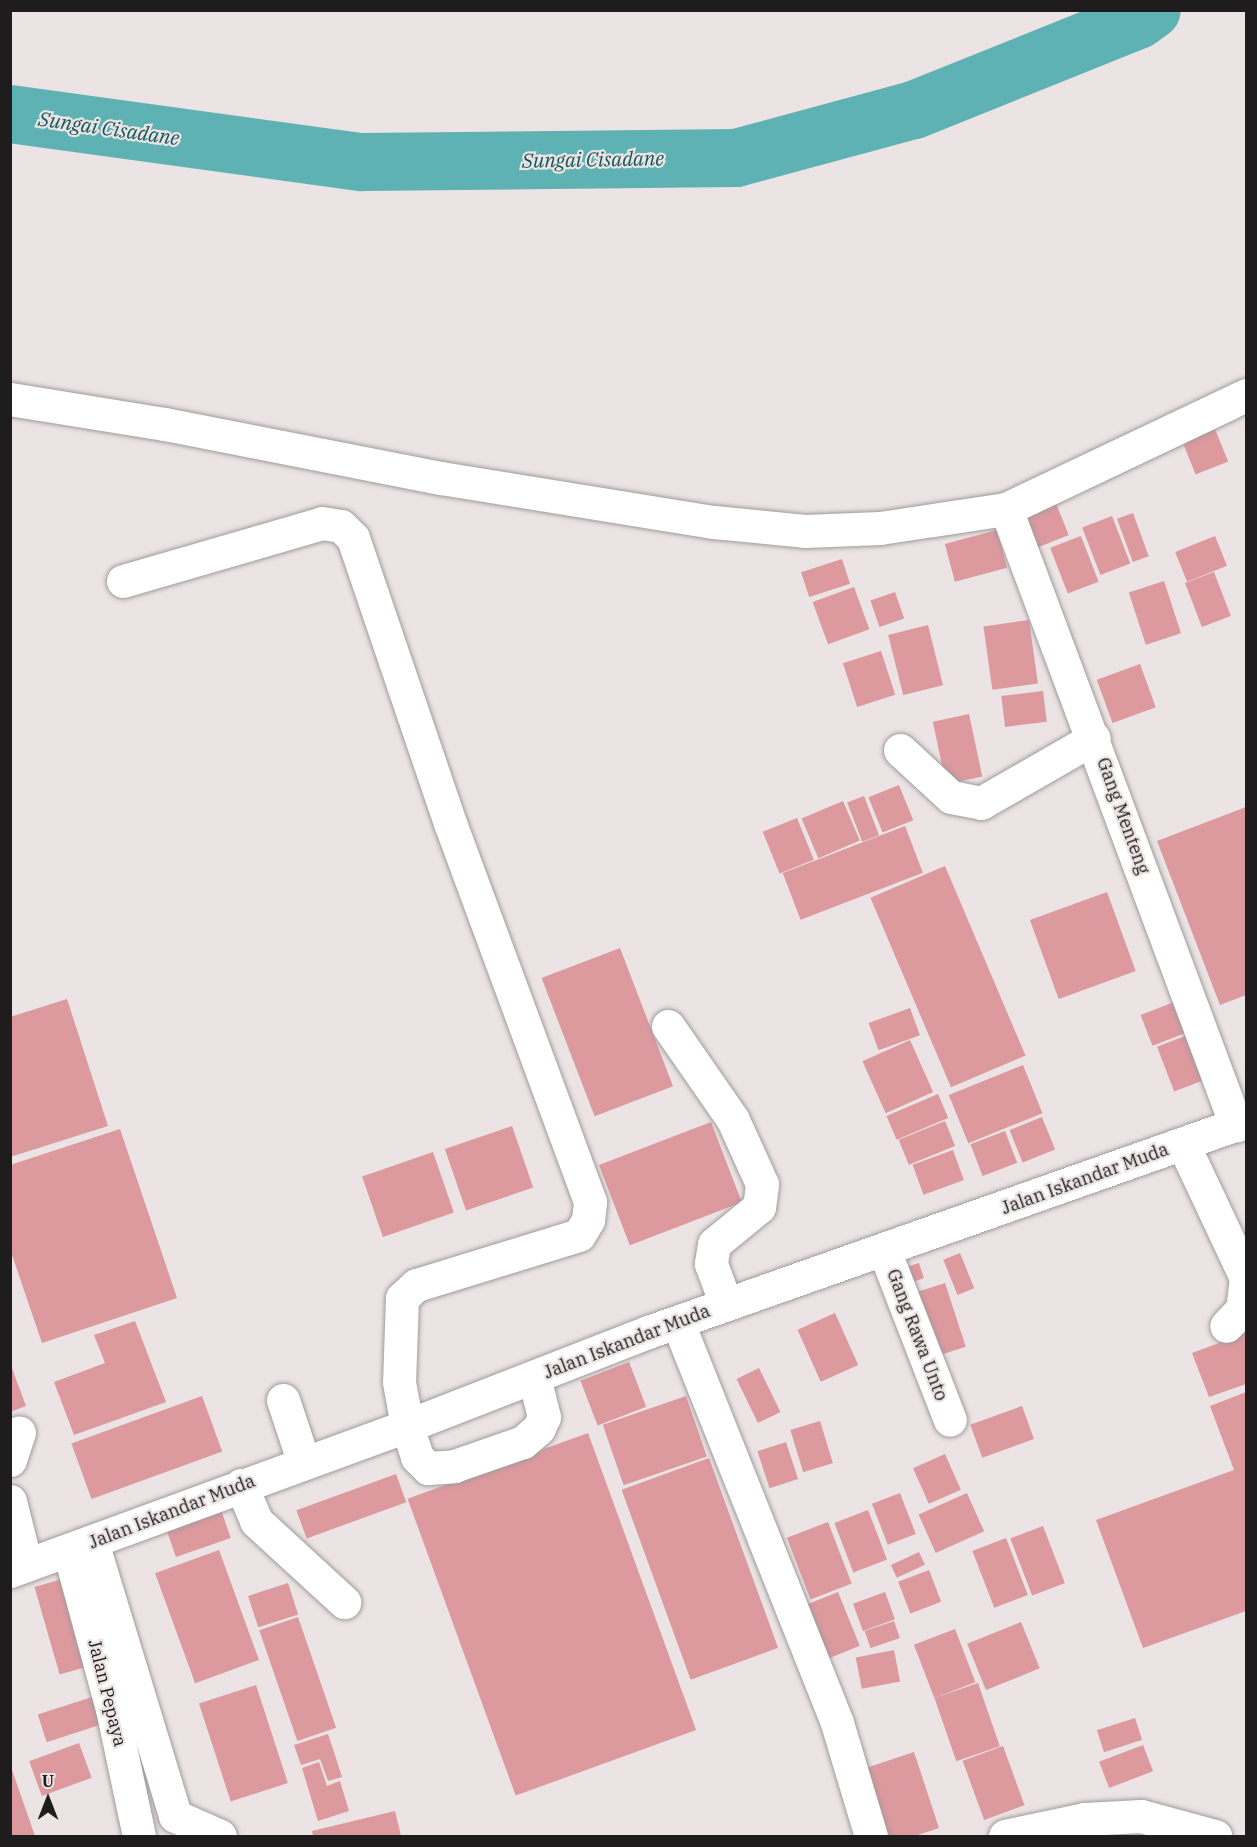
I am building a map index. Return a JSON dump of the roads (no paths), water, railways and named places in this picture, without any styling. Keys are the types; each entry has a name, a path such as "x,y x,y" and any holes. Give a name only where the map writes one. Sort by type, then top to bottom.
{"street":[{"path":"10,399 165,424 441,478 714,522 805,531 880,528 1006,509 1246,395"},
{"name":"Gang Menteng","path":"1006,509 1241,1123"},
{"path":"123,581 322,523 341,526 353,538 450,823 590,1202 588,1220 579,1236 416,1286 402,1298 399,1382 406,1426 417,1457 428,1468 454,1466 523,1443 539,1428 544,1417 534,1377"},
{"path":"900,750 951,796 981,803 1094,738"},
{"path":"668,1026 733,1120 762,1184 759,1207 714,1244 711,1264 726,1304"},
{"name":"Jalan Iskandar Muda","path":"18,1568 81,1547 241,1485 406,1426 726,1304 1241,1123"},
{"path":"1183,1144 1246,1278 1242,1309 1226,1326"},
{"name":"Gang Rawa Unto","path":"884,1250 950,1420"},
{"path":"678,1323 837,1723 871,1836"},
{"path":"283,1400 304,1463"},
{"path":"241,1485 256,1521 344,1602"},
{"path":"10,1501 18,1568"},
{"path":"81,1547 176,1816 220,1836"},
{"name":"Jalan Pepaya","path":"81,1547 139,1836"},
{"path":"1005,1836 1084,1819 1141,1816 1215,1836"}],"waterway":[{"name":"Sungai Cisadane","path":"10,114 362,162 736,158 914,110 1138,20 1152,10"}]}
